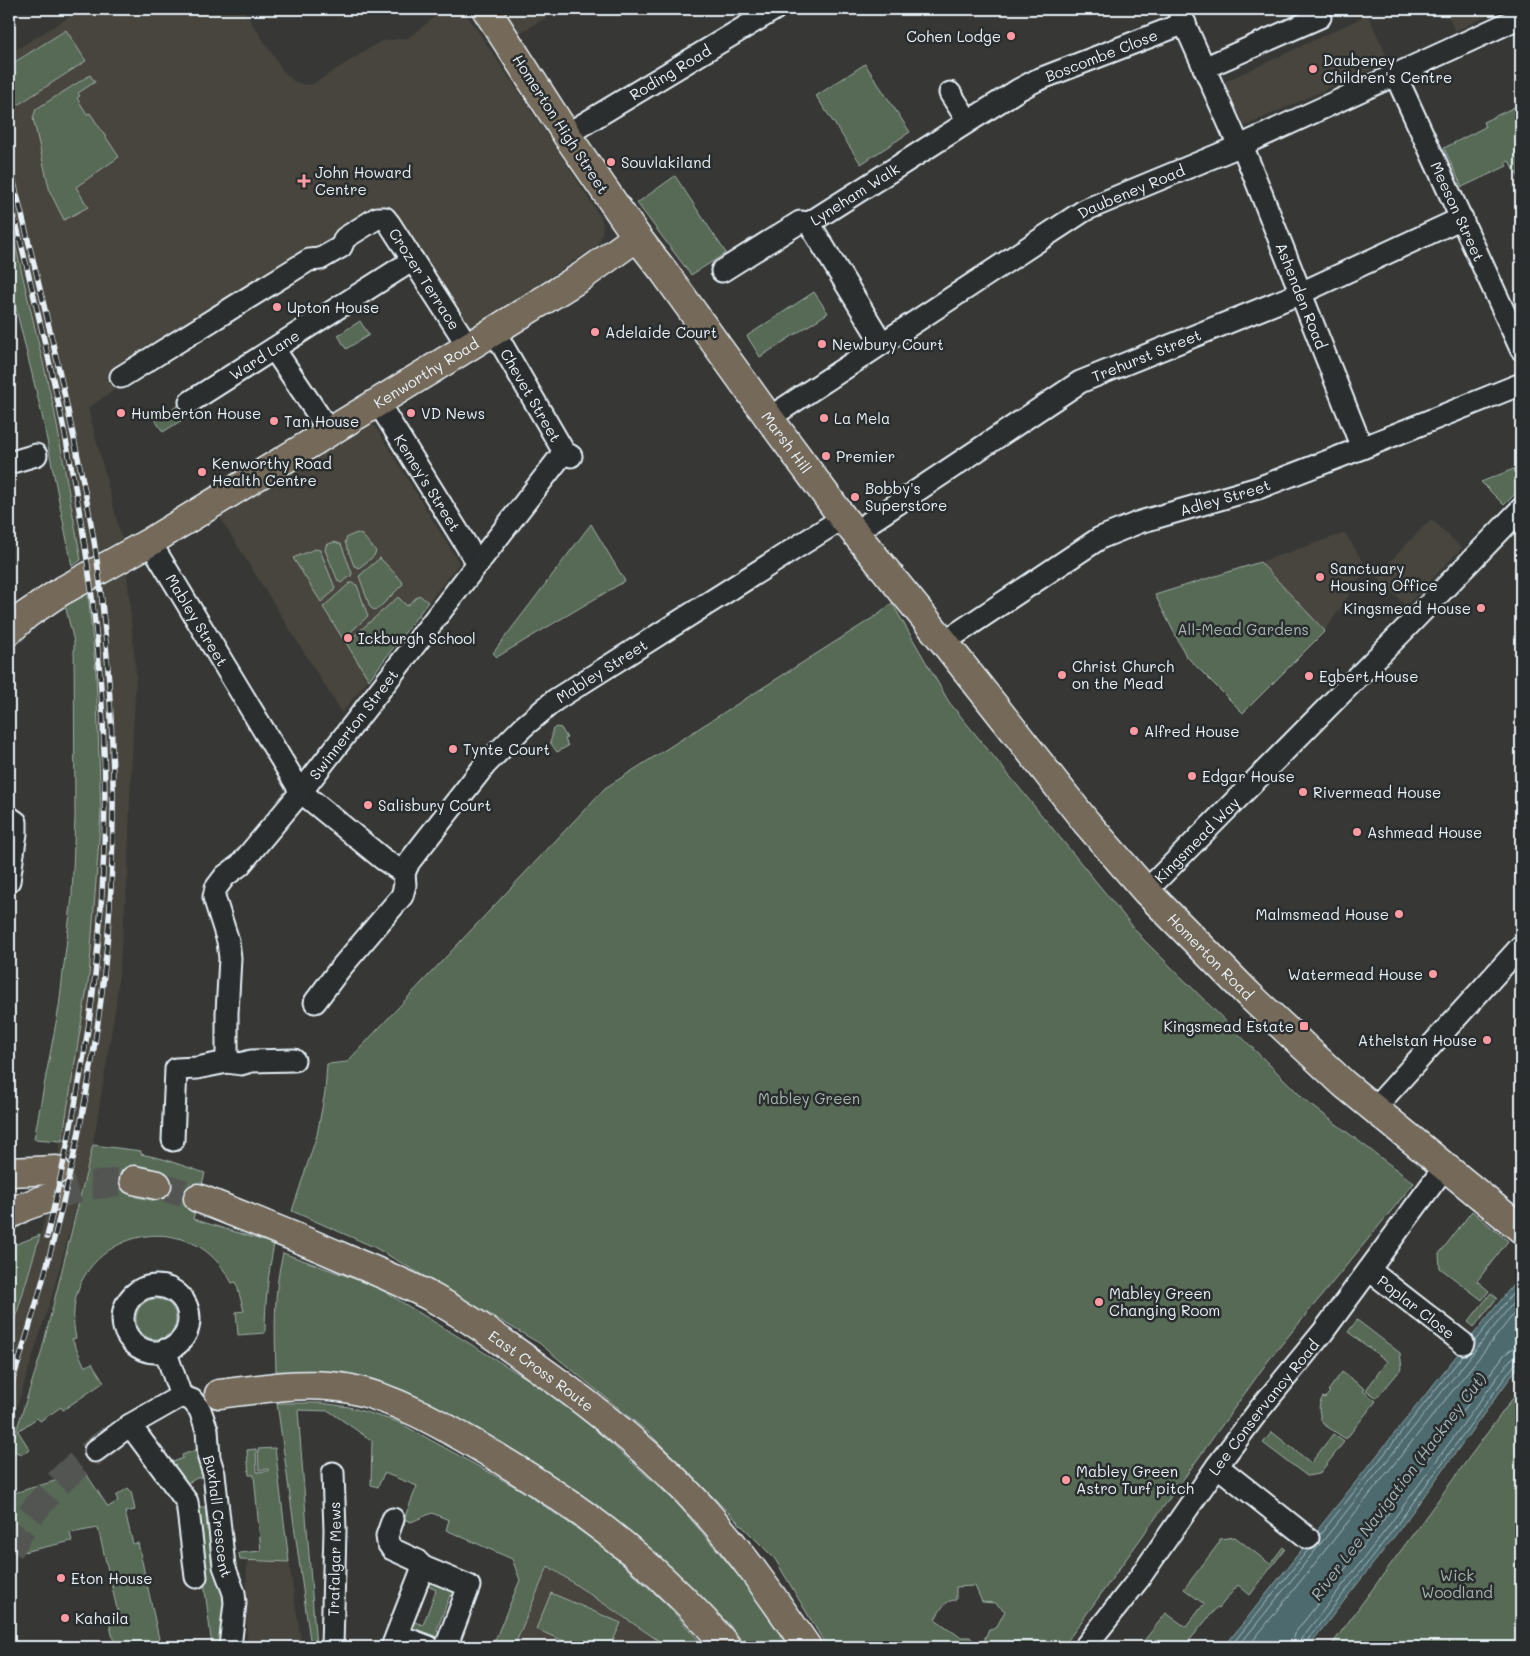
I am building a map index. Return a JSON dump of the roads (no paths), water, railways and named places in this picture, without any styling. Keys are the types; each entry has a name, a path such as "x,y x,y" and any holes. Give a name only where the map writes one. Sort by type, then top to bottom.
{"main road":[{"name":"Homerton High Street","path":"486,9 568,136 637,237"},
{"name":"Kenworthy Road","path":"9,631 26,615 60,592 150,542 377,401 494,331 581,277 637,237"},
{"name":"Marsh Hill","path":"637,237 849,525 944,642"},
{"name":"Homerton Road","path":"944,642 1076,809 1146,891 1296,1040 1373,1110 1521,1229"},
{"path":"9,1172 56,1170"},
{"path":"9,1215 23,1207 51,1197"},
{"name":"East Cross Route","path":"198,1198 378,1272 435,1299 509,1346 568,1388 646,1453 701,1507 730,1540 768,1589 807,1647"},
{"path":"219,1394 296,1386 330,1386 370,1394 422,1414 522,1472 605,1528 663,1578 727,1647"}],"street":[{"name":"Roding Road","path":"568,136 579,127 775,9"},
{"name":"Ashenden Road","path":"1182,16 1240,145 1362,448"},
{"name":"Boscombe Close","path":"1018,90 1182,16"},
{"path":"1204,68 1320,17"},
{"name":"Daubeney Road","path":"769,418 1085,210 1240,145 1521,17"},
{"name":"Meeson Street","path":"1395,74 1521,349"},
{"name":"Lyneham Walk","path":"882,342 809,223 1018,90"},
{"path":"950,93 968,122"},
{"name":"Crozer Terrace","path":"121,377 309,260 315,250 333,237 345,238 377,218 385,218 468,346"},
{"name":"Trehurst Street","path":"849,525 1080,382 1301,293 1462,218"},
{"path":"722,271 800,222 809,223"},
{"name":"Ward Lane","path":"190,402 413,260"},
{"name":"Chevet Street","path":"494,331 567,454"},
{"path":"274,349 329,431"},
{"name":"Adley Street","path":"944,642 1100,538 1140,522 1258,488 1521,384"},
{"name":"Kemey's Street","path":"377,401 479,563"},
{"name":"Swinnerton Street","path":"227,1062 230,958 228,941 214,897 216,888 225,876 240,865 301,792 479,563 567,454"},
{"path":"9,463 36,455"},
{"name":"Kingsmead Way","path":"1146,891 1521,509"},
{"name":"Mabley Street","path":"315,1002 338,970 402,896 405,885 404,873 409,862 485,765 523,727 555,700 849,525"},
{"name":"Mabley Street","path":"150,542 301,792 383,859 404,873"},
{"path":"9,817 16,822 9,881"},
{"path":"1373,1110 1521,946"},
{"path":"173,1140 176,1069 197,1068 227,1062 241,1064 294,1060"},
{"name":"Lee Conservancy Road","path":"1085,1647 1138,1580 1217,1466 1369,1270 1444,1168"},
{"name":"Poplar Close","path":"1369,1270 1463,1343"},
{"path":"96,1450 130,1425 181,1396 166,1350"},
{"name":"Buxhall Crescent","path":"181,1396 192,1400 205,1418 209,1458 214,1474 224,1566 234,1592 235,1603 230,1647"},
{"name":"Buxhall Crescent","path":"130,1425 188,1502 196,1577"},
{"path":"1217,1466 1308,1538"},
{"name":"Trafalgar Mews","path":"332,1647 336,1530 333,1473"},
{"path":"393,1519 387,1536 388,1543 392,1549 416,1560 424,1568 469,1586 446,1647"},
{"path":"424,1568 394,1641 429,1647"}],"water":[{"name":"River Lee Navigation (Hackney Cut)","path":"1521,1275 1521,1363 1394,1537 1308,1647 1224,1647"}],"tunnel":[{"path":"51,1197 82,1187 134,1180"},
{"path":"157,1185 198,1198"},
{"path":"9,1551 29,1517 55,1486 84,1459 116,1435"}],"railway":[{"path":"9,162 57,359 92,529 106,640 113,784 113,831 108,927 104,975 89,1081 79,1134 54,1238 9,1392"},
{"path":"9,194 56,390 76,489 97,637 105,782 103,879 95,976 75,1107 47,1237"}],"place":[{"name":"Cohen Lodge","path":"1011,36"},
{"name":"Daubeney Children's Centre","path":"1313,69"},
{"name":"Souvlakiland","path":"611,162"},
{"name":"John Howard Centre","path":"304,181"},
{"name":"Upton House","path":"277,307"},
{"name":"Adelaide Court","path":"595,332"},
{"name":"Newbury Court","path":"822,344"},
{"name":"Humberton House","path":"121,413"},
{"name":"VD News","path":"411,413"},
{"name":"La Mela","path":"824,418"},
{"name":"Tan House","path":"274,421"},
{"name":"Premier","path":"826,456"},
{"name":"Kenworthy Road Health Centre","path":"202,472"},
{"name":"Bobby's Superstore","path":"855,497"},
{"name":"Sanctuary Housing Office","path":"1320,577"},
{"name":"Kingsmead House","path":"1481,608"},
{"name":"Ickburgh School","path":"348,638"},
{"name":"Christ Church on the Mead","path":"1062,675"},
{"name":"Egbert House","path":"1309,676"},
{"name":"Alfred House","path":"1134,731"},
{"name":"Tynte Court","path":"453,749"},
{"name":"Edgar House","path":"1192,776"},
{"name":"Rivermead House","path":"1303,792"},
{"name":"Salisbury Court","path":"368,805"},
{"name":"Ashmead House","path":"1357,832"},
{"name":"Malmsmead House","path":"1399,914"},
{"name":"Watermead House","path":"1433,974"},
{"name":"Kingsmead Estate","path":"1304,1026"},
{"name":"Athelstan House","path":"1487,1040"},
{"name":"Mabley Green Changing Room","path":"1099,1302"},
{"name":"Mabley Green Astro Turf pitch","path":"1066,1480"},
{"name":"Eton House","path":"61,1578"},
{"name":"Kahaila","path":"65,1618"}],"park label":[{"name":"All-Mead Gardens","path":"1243,629"},
{"name":"Mabley Green","path":"809,1098"},
{"name":"Wick Woodland","path":"1457,1584"}]}
